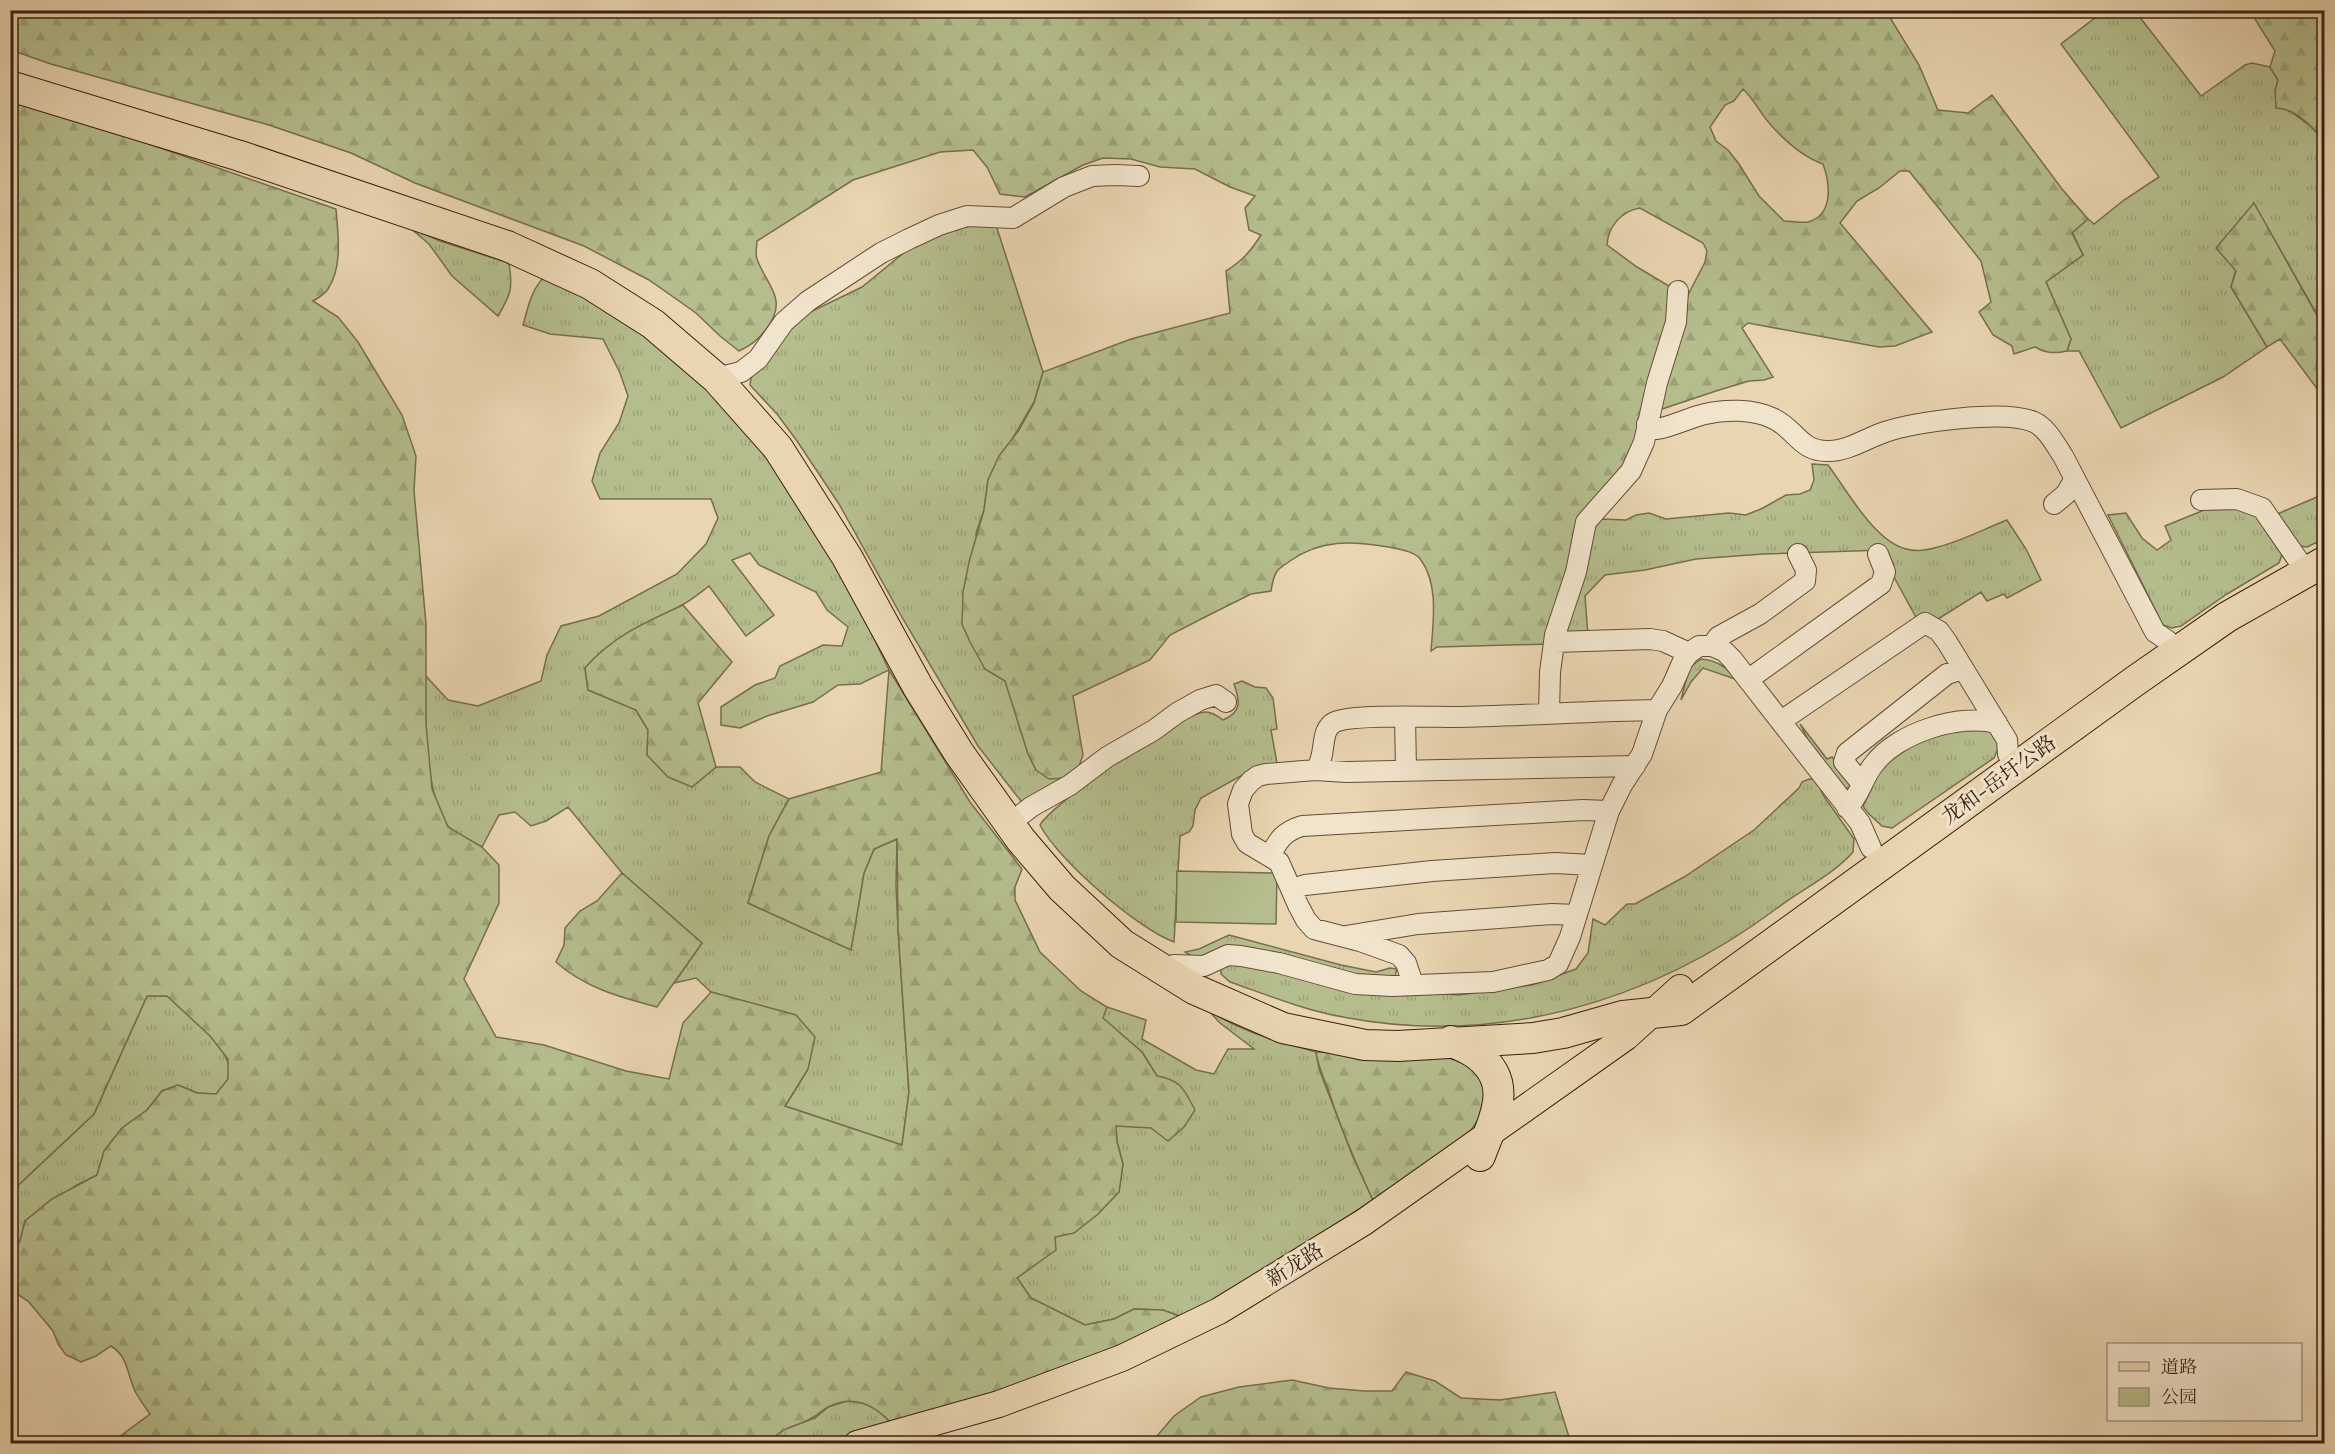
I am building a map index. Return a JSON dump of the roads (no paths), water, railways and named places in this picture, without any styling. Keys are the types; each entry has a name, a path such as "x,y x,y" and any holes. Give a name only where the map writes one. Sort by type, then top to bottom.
{"highway":[{"path":"10,73 244,144 514,236 597,274 663,319 721,376 796,474 847,556 918,687 965,762 1013,820 1044,868 1122,944 1171,969 1194,989 1268,1023 1304,1034 1365,1045 1398,1046 1557,1021 1654,998 1680,999"},
{"path":"10,86 240,156 507,246 590,284 625,305 721,376"},
{"name":"龙和-岳圩公路","path":"1680,999 2134,681 2311,561 2325,546"},
{"name":"龙和-岳圩公路","path":"1680,999 1726,960 1871,848 1944,801 2168,641 2311,561"},
{"path":"1446,1038 1533,1038 1563,1033 1623,1016 1652,1014 1680,999"},
{"path":"1446,1038 1476,1054 1489,1066 1498,1080 1500,1095 1484,1146"}],"main road":[{"name":"新龙路","path":"857,1443 999,1404 1122,1358 1219,1311 1321,1250 1484,1146 1514,1131 1619,1060 1680,999"},
{"name":"新龙路","path":"908,1443 1002,1416 1124,1374 1278,1296 1484,1146 1626,1037 1652,1014"}],"street":[{"path":"721,376 741,372 758,359 784,322 808,301 881,253 909,239 939,225 967,216 1013,218 1064,188 1092,176 1139,176"},
{"path":"1549,713 1550,672 1557,626 1575,572 1586,522 1631,471 1644,442 1657,383 1676,322 1678,291"},
{"path":"1647,424 1657,429 1718,411 1757,413 1773,418 1787,427 1801,443 1816,450 1832,451 1899,427 1994,416 2017,417 2035,422 2047,432 2063,456 2155,632 2168,641"},
{"path":"2054,504 2071,487 2074,480"},
{"path":"2201,500 2237,499 2262,508 2311,561"},
{"path":"1712,646 1719,637 1760,614 1805,581 1806,570 1798,554"},
{"path":"1749,679 1881,584 1885,572 1878,554"},
{"path":"1781,721 1925,623 1939,631 2007,740 2008,754"},
{"path":"1554,642 1650,639 1663,641 1689,652"},
{"path":"1171,969 1204,966 1228,955 1241,956 1278,963 1355,984 1374,986 1493,982 1548,970 1558,964 1565,953 1609,811 1642,754 1657,710 1689,652 1699,646 1712,646 1724,651 1749,679 1860,823 1871,848"},
{"path":"1862,784 1844,762 1847,753 1947,674 1963,669"},
{"path":"1013,820 1048,796 1070,785 1107,757 1200,700 1216,695 1226,702"},
{"path":"1315,770 1321,765 1329,726 1336,721 1657,710"},
{"path":"1405,717 1406,769"},
{"path":"1847,808 1857,796 1875,761 1914,734 1929,728 1961,722 1987,720 1997,723"},
{"path":"1413,984 1406,963 1399,955 1314,929 1306,920 1279,862 1247,843 1242,834 1238,804 1243,790 1258,776 1315,770 1337,772 1635,766"},
{"path":"1270,855 1279,839 1292,829 1302,826 1583,810 1609,811"},
{"path":"1292,889 1305,885 1432,871 1555,863 1592,865"},
{"path":"1343,936 1418,924 1552,914 1577,915"}]}
